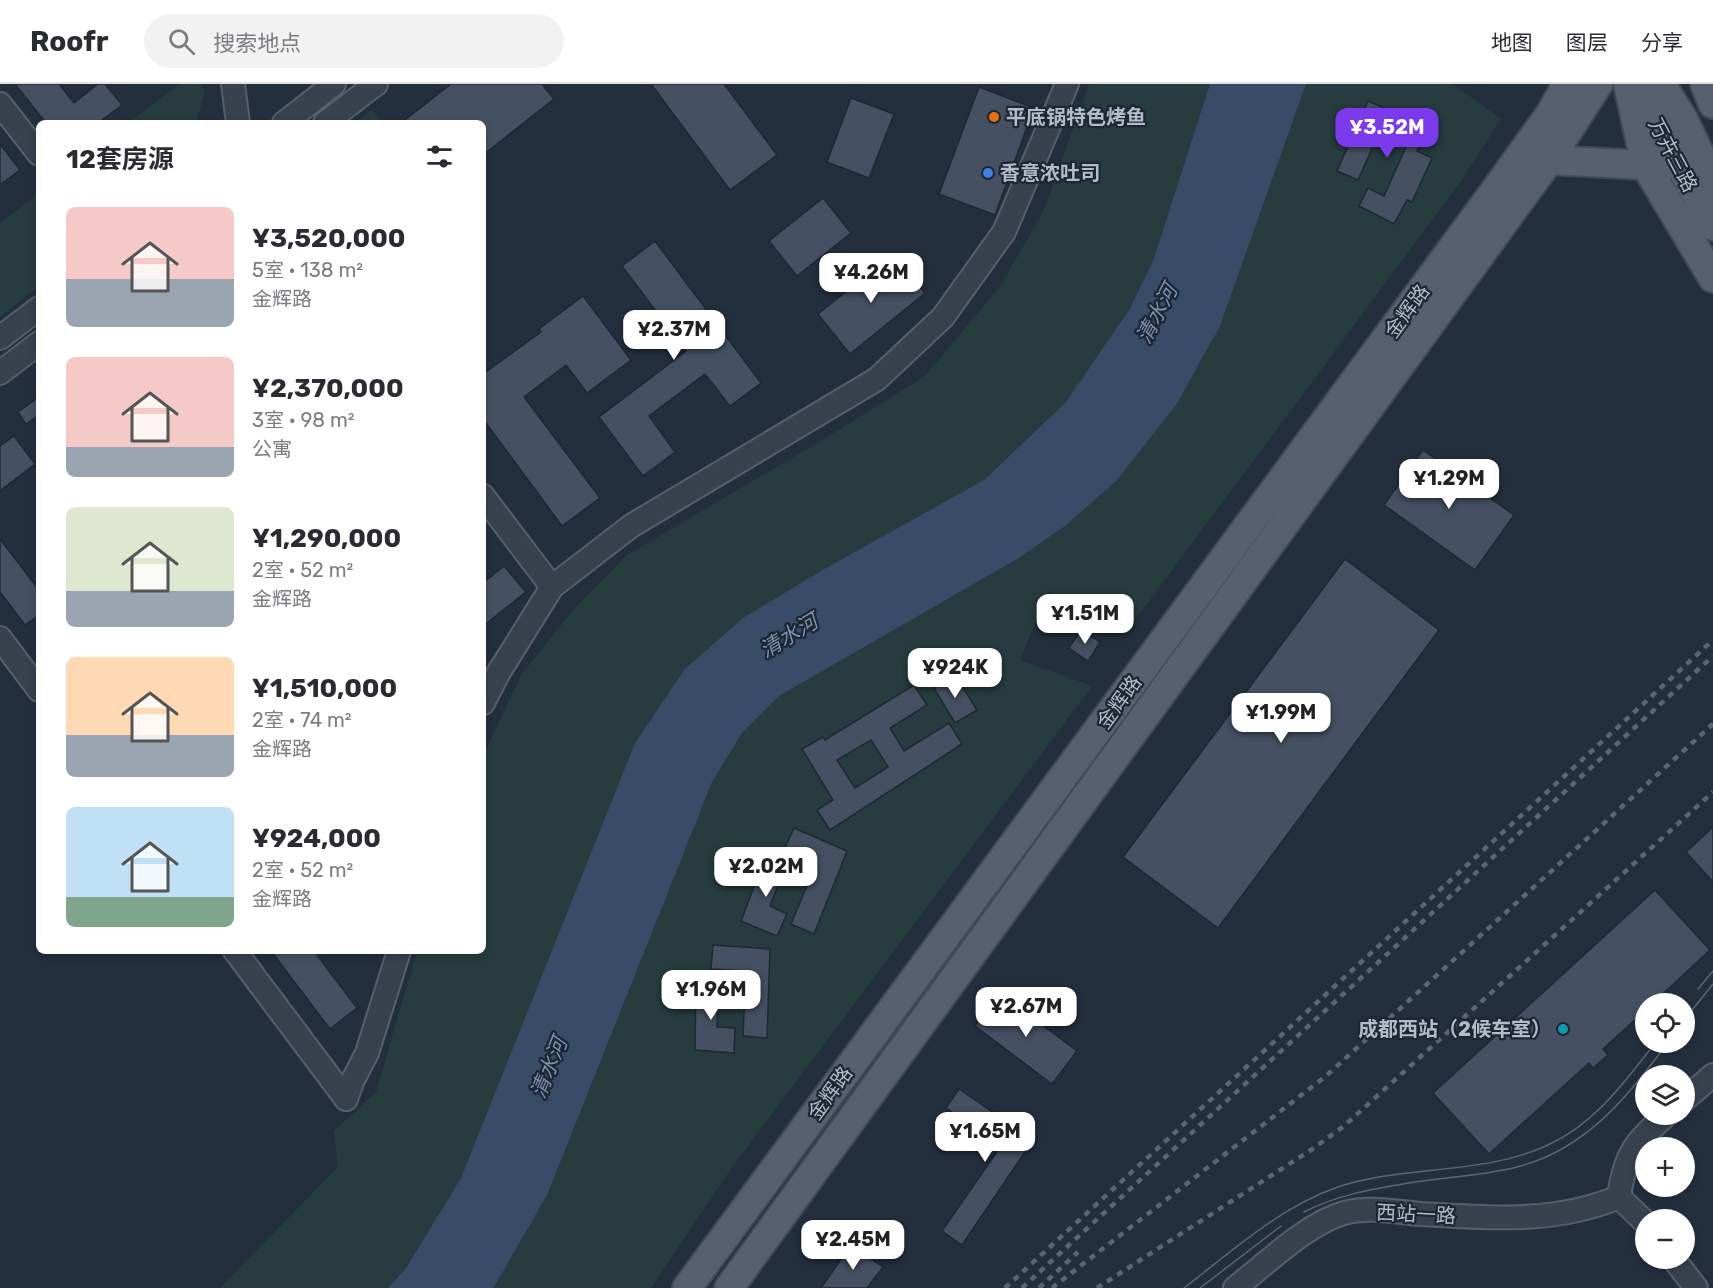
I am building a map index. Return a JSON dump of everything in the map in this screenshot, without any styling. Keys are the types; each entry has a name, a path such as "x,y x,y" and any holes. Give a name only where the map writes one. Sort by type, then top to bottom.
{"main road":[{"name":"金辉路","path":"687,1288 1494,192 1551,113 1567,84"},
{"name":"金辉路","path":"729,1288 1549,160 1598,84"},
{"path":"1630,84 1646,166 1713,278"},
{"name":"万卉三路","path":"1630,84 1701,182"},
{"path":"1662,84 1713,133"},
{"name":"万卉三路","path":"1662,84 1683,119 1713,226"},
{"path":"1705,84 1713,104"},
{"path":"1549,160 1665,166 1701,182"}],"street":[{"path":"233,84 238,120"},
{"path":"288,120 334,84"},
{"path":"329,120 376,84"},
{"path":"486,697 552,587 631,526 877,380 943,318 1004,232 1067,84"},
{"path":"0,104 36,150"},
{"path":"0,338 36,310"},
{"path":"0,373 36,346"},
{"path":"486,500 552,587"},
{"path":"0,638 36,686"},
{"path":"237,954 346,1099 367,1053 398,954"},
{"path":"1695,1091 1713,1075"},
{"path":"1635,1213 1619,1197 1623,1168 1638,1140 1655,1125"},
{"name":"西站一路","path":"1235,1288 1312,1229 1344,1213 1375,1210 1509,1219 1559,1215 1595,1207 1619,1197"},
{"path":"1681,1269 1696,1288"}],"green space":[{"path":"179,84 200,84 205,91 197,120 132,120"},
{"path":"1089,84 1210,84 1153,261 1129,310 1096,362 1066,402 984,480 826,568 406,1268 388,1288 220,1288 338,1167 334,1131 376,1092 416,954 486,954 486,750 521,675 574,609 627,555 824,439 925,376 1001,285 1044,210"},
{"path":"1306,84 1453,84 1501,119 1464,177 1130,627 1048,592 1020,660 1092,686 731,1169 651,1288 493,1288 712,782 742,733 779,696 1019,558 1065,526 1220,326"},
{"path":"372,109 380,120 359,120"},
{"path":"36,195 36,288 0,317 0,223"}],"water":[{"name":"清水河","path":"1210,84 1306,84 1220,326 1176,405 1116,481 1065,526 1019,558 779,696 742,733 712,782 547,1195 495,1285 493,1288 388,1288 406,1268 461,1178 635,743 685,669 743,618 826,568 984,480 1066,402 1129,310 1153,261"}],"building":[{"path":"15,84 59,84 74,103 98,84 105,84 122,105 102,120 44,120"},
{"path":"451,84 542,84 554,99 486,153 486,120 405,120"},
{"path":"651,84 724,84 777,155 730,190"},
{"path":"979,87 1034,108 995,215 939,194"},
{"path":"851,98 894,114 869,178 827,162"},
{"path":"1368,101 1427,127 1417,151 1432,158 1412,202 1407,200 1394,224 1359,206 1368,188 1384,196 1406,147 1378,135 1358,180 1337,171"},
{"path":"0,144 20,170 0,185"},
{"path":"823,198 851,233 797,276 769,241"},
{"path":"655,241 761,383 730,406 705,374 649,416 675,452 643,476 599,417 686,351 622,266"},
{"path":"893,254 925,293 850,354 818,314"},
{"path":"583,296 631,360 587,393 566,365 524,397 600,498 562,526 486,423 486,372 541,332 539,329"},
{"path":"36,399 36,417 26,424 18,412"},
{"path":"14,436 35,464 0,491 0,446"},
{"path":"1423,450 1514,515 1475,570 1384,505"},
{"path":"0,539 36,586 36,617 25,625 0,592"},
{"path":"1345,559 1439,630 1218,928 1123,857"},
{"path":"504,566 526,592 486,624 486,581"},
{"path":"1081,630 1100,642 1088,661 1069,648"},
{"path":"955,675 977,710 955,723 934,688"},
{"path":"914,685 927,705 890,728 904,751 949,723 962,744 830,830 817,810 833,800 802,749 823,737 825,740","holes":["871,740 888,767 855,788 837,760"]},
{"path":"1713,827 1713,882 1686,852"},
{"path":"794,828 847,851 814,934 791,924 816,864 784,850"},
{"path":"766,855 787,863 770,906 787,914 777,936 741,921"},
{"name":"成都西站（2候车室）","path":"1655,890 1710,950 1664,993 1635,993 1635,1020 1603,1049 1608,1055 1593,1068 1589,1063 1489,1154 1433,1093"},
{"path":"713,945 770,949 767,1038 743,1036 746,971 711,969"},
{"path":"273,954 316,954 357,1008 330,1029"},
{"path":"696,980 719,981 717,1027 735,1028 734,1053 695,1050"},
{"path":"1000,993 1077,1051 1052,1084 975,1026"},
{"path":"959,1089 1033,1140 962,1245 942,1231 1001,1146 946,1108"},
{"path":"851,1245 883,1267 867,1288 821,1288"}],"tram line":[{"path":"1698,989 1713,971"},
{"path":"1695,1006 1713,984"},
{"path":"1184,1288 1275,1219 1294,1207 1335,1188 1388,1176 1497,1161 1523,1155 1548,1145 1580,1126 1595,1113 1621,1086 1647,1053"},
{"path":"1304,1212 1329,1201 1368,1190 1490,1172 1517,1167 1541,1159 1564,1148 1603,1118 1638,1082 1660,1053"},
{"path":"1200,1288 1281,1226"}],"railway":[{"path":"1005,1288 1713,640"},
{"path":"1022,1288 1713,656"},
{"path":"1052,1288 1326,1076 1713,724"},
{"path":"1097,1288 1311,1150 1344,1126 1713,792"},
{"path":"1039,1288 1078,1252"}],"place":[{"name":"平底锅特色烤鱼","path":"994,117"},
{"name":"香意浓吐司","path":"988,173"},
{"name":"成都西站（2候车室）","path":"1563,1029"}]}
